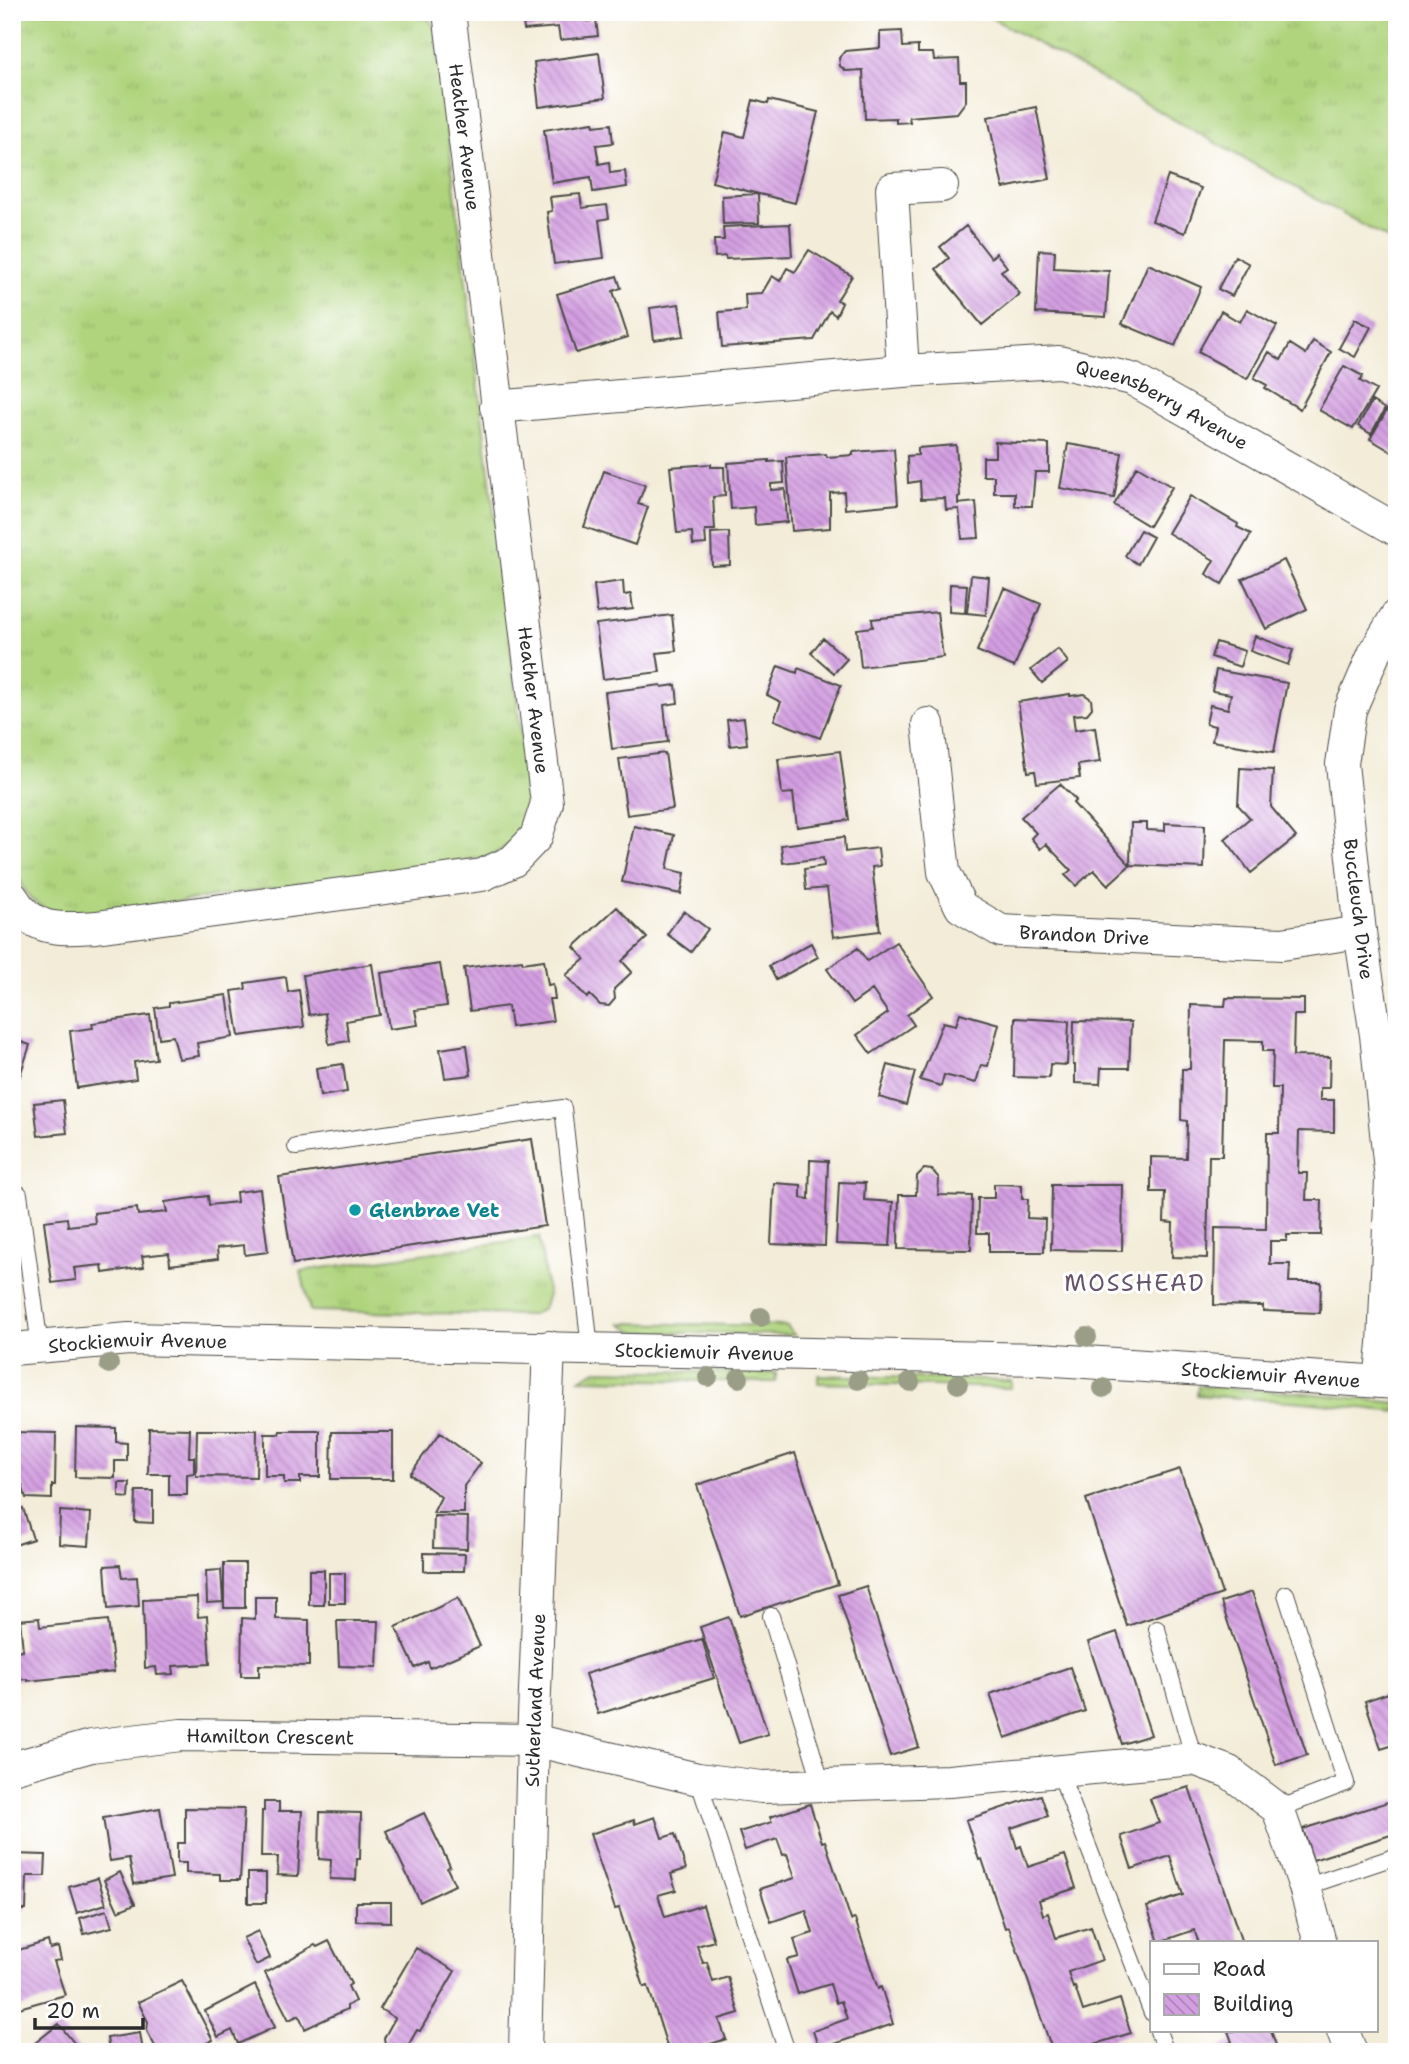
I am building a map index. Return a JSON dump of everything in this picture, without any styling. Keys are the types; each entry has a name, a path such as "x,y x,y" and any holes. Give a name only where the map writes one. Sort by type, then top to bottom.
{"street":[{"name":"Heather Avenue","path":"12,898 19,909 34,922 53,929 96,927 482,875 513,861 536,837 547,803 449,12"},
{"path":"903,371 892,189 942,186"},
{"name":"Queensberry Avenue","path":"496,407 903,371 1059,362 1132,379 1397,530"},
{"name":"Buccleuch Drive","path":"1388,1383 1384,1344 1391,1180 1342,764 1350,710 1374,654 1397,615"},
{"name":"Brandon Drive","path":"928,724 944,872 961,907 1001,931 1282,944 1360,932"},
{"name":"Stockiemuir Avenue","path":"26,1348 129,1339 1041,1359 1388,1383"},
{"name":"Sutherland Avenue","path":"525,2052 533,1740 550,1348"},
{"name":"Hamilton Crescent","path":"12,1768 91,1746 181,1735 533,1740 698,1779 762,1787 949,1781 1195,1759"},
{"path":"1195,1759 1229,1772 1279,1809 1319,1941"},
{"path":"1343,2032 1351,2052"}],"lane":[{"path":"296,1147 563,1108 590,1348"},
{"path":"19,1194 26,1348"},
{"path":"1279,1809 1346,1783 1286,1594"},
{"path":"771,1616 822,1785"},
{"path":"1157,1629 1195,1759"},
{"path":"1060,1773 1150,2008"},
{"path":"698,1779 787,2052"},
{"path":"1305,1887 1397,1856"},
{"path":"1158,2032 1166,2052"}],"green space":[{"path":"17,12 408,12 424,16 435,28 529,801 519,834 492,856 76,917 49,911 32,900 26,892 12,858 12,20 18,18"},
{"path":"981,12 1397,12 1397,244"},
{"path":"539,1237 548,1295 543,1308 532,1315 310,1311 301,1271"},
{"path":"621,1323 787,1326 794,1335 635,1332"},
{"path":"596,1370 776,1373 776,1382 580,1379"},
{"path":"818,1375 1011,1381 1011,1388 818,1383"},
{"path":"1198,1386 1306,1393 1397,1403 1397,1412 1197,1395"}],"building":[{"path":"522,12 588,12 588,21 596,19 598,36 560,40 558,27 524,30"},
{"path":"902,31 903,47 918,46 918,53 933,53 934,60 959,59 960,81 966,81 966,101 957,113 909,117 910,122 896,123 896,118 865,119 863,70 846,71 840,66 839,58 845,51 880,48 880,32"},
{"path":"599,53 605,98 539,107 534,62"},
{"path":"753,100 768,104 769,100 818,112 795,203 712,182 725,132 744,137"},
{"path":"1036,107 1050,179 1003,188 988,117"},
{"path":"593,122 594,126 611,124 613,143 596,145 599,164 609,162 610,173 625,171 627,187 593,192 591,177 552,183 544,130"},
{"path":"1168,176 1201,188 1185,233 1152,221"},
{"path":"580,194 582,208 607,205 609,218 599,220 604,258 554,264 547,212 552,211 550,197"},
{"path":"758,194 759,223 723,224 722,196"},
{"path":"790,224 792,256 726,259 725,256 715,257 714,240 724,240 723,227"},
{"path":"966,226 991,258 996,253 1007,267 1001,271 1020,294 982,325 936,269 949,258 940,247"},
{"path":"809,250 852,276 837,300 842,303 836,316 830,311 814,340 722,347 719,312 746,310 745,294 762,293 772,276 780,281 787,268 795,272"},
{"path":"1039,250 1055,251 1054,268 1109,271 1106,317 1036,313"},
{"path":"1235,256 1249,264 1232,296 1218,289"},
{"path":"1148,264 1201,287 1175,346 1122,324"},
{"path":"617,276 621,288 613,291 628,337 576,353 557,294"},
{"path":"679,304 684,336 654,340 650,308"},
{"path":"1247,309 1277,326 1247,379 1198,352 1221,311 1240,322"},
{"path":"1355,319 1371,327 1355,357 1339,348"},
{"path":"1313,341 1331,352 1300,409 1265,388 1267,385 1254,378 1269,352 1281,360 1290,344 1306,354"},
{"path":"1344,366 1363,376 1360,381 1376,390 1353,429 1319,410"},
{"path":"1397,393 1397,455 1370,439"},
{"path":"1372,401 1385,409 1371,434 1358,426"},
{"path":"995,442 1049,444 1049,472 1035,472 1032,506 1015,506 1015,493 994,493 994,476 983,476 983,457 995,457"},
{"path":"1068,444 1122,453 1114,498 1060,488"},
{"path":"956,445 960,496 958,504 976,502 979,538 962,539 959,509 946,510 945,498 921,499 920,481 908,483 907,456 918,455 918,448"},
{"path":"894,449 898,504 845,509 844,492 830,493 830,528 792,531 786,457 826,454 827,457"},
{"path":"783,461 784,483 771,484 771,490 785,489 787,522 755,525 754,507 731,509 728,463"},
{"path":"711,464 711,467 724,467 725,496 713,497 715,530 705,530 706,544 693,545 692,532 677,533 670,467"},
{"path":"1137,466 1172,487 1149,526 1114,505"},
{"path":"604,471 645,485 638,504 648,507 635,545 584,527"},
{"path":"1190,496 1251,534 1222,584 1206,574 1214,560 1168,533"},
{"path":"1140,530 1153,537 1138,564 1125,556"},
{"path":"729,532 730,565 712,566 711,533"},
{"path":"1284,560 1307,609 1266,629 1242,579"},
{"path":"971,575 989,577 986,615 967,613"},
{"path":"623,581 624,595 631,594 633,609 597,613 594,585"},
{"path":"950,584 967,585 965,613 949,612"},
{"path":"1004,588 1041,604 1014,667 977,651"},
{"path":"937,612 943,657 861,667 857,629 873,627 872,619"},
{"path":"672,615 676,651 657,653 660,672 603,679 596,624"},
{"path":"1255,636 1293,650 1288,665 1250,651"},
{"path":"823,638 847,659 834,673 811,653"},
{"path":"1216,642 1245,651 1240,667 1211,657"},
{"path":"1058,649 1068,662 1042,683 1031,670"},
{"path":"778,666 797,673 798,668 841,685 820,738 774,720 781,702 767,695"},
{"path":"1216,670 1287,683 1274,752 1212,741 1215,726 1206,724 1210,705 1228,709 1231,694 1212,691"},
{"path":"676,685 678,703 664,705 668,742 612,749 605,692"},
{"path":"1084,694 1091,699 1092,708 1087,714 1073,715 1075,730 1095,727 1100,762 1078,765 1080,778 1037,783 1035,771 1028,772 1018,702"},
{"path":"744,718 747,744 730,746 727,720"},
{"path":"840,751 849,820 797,827 793,793 782,794 778,759"},
{"path":"665,753 673,809 627,815 619,759"},
{"path":"1240,768 1273,770 1271,807 1296,837 1251,873 1225,839 1250,818 1238,805"},
{"path":"1060,784 1076,800 1073,803 1130,865 1108,885 1094,870 1076,886 1065,875 1071,870 1046,844 1040,849 1031,838 1036,833 1021,817"},
{"path":"1131,823 1147,823 1147,830 1165,831 1165,823 1205,825 1204,868 1130,865"},
{"path":"634,826 674,835 667,869 685,873 681,894 622,882"},
{"path":"844,837 845,852 878,848 880,866 872,867 880,931 833,937 827,888 806,890 804,869 824,866 823,858 783,863 781,845"},
{"path":"617,907 647,938 622,961 632,972 614,989 615,999 609,1006 600,1005 590,995 587,998 566,975 585,959 574,947"},
{"path":"684,911 708,929 691,952 667,934"},
{"path":"896,942 933,996 907,1015 914,1025 871,1054 857,1035 888,1013 872,990 852,1004 827,969 858,948 867,961"},
{"path":"811,943 818,957 776,980 769,966"},
{"path":"522,960 523,963 544,960 548,985 553,984 555,999 549,999 553,1021 511,1027 508,1006 470,1011 464,968"},
{"path":"372,964 380,1015 346,1021 349,1041 329,1044 325,1013 309,1015 303,975"},
{"path":"440,964 447,1006 415,1010 418,1025 389,1029 381,973"},
{"path":"286,977 288,992 299,990 304,1027 239,1036 232,991 246,989 245,983"},
{"path":"227,995 233,1037 197,1043 199,1056 179,1059 173,1036 159,1038 155,1008 169,1006 169,1003"},
{"path":"1226,998 1304,999 1304,1015 1294,1015 1293,1056 1330,1057 1329,1088 1320,1088 1320,1100 1334,1100 1334,1132 1299,1131 1298,1173 1307,1173 1306,1200 1322,1200 1321,1235 1287,1235 1287,1241 1270,1241 1270,1264 1290,1264 1289,1282 1321,1282 1320,1313 1263,1311 1263,1306 1214,1305 1215,1228 1266,1229 1267,1133 1279,1133 1280,1088 1272,1088 1273,1051 1263,1051 1263,1041 1225,1040 1222,1156 1209,1156 1207,1258 1172,1257 1173,1223 1164,1222 1165,1192 1151,1192 1151,1157 1186,1158 1187,1121 1181,1120 1182,1069 1190,1069 1191,1005 1225,1006"},
{"path":"960,1013 999,1024 988,1066 981,1065 976,1083 944,1075 941,1086 920,1080 943,1022 956,1025"},
{"path":"150,1015 156,1059 134,1062 136,1079 77,1088 70,1031 93,1028 92,1023"},
{"path":"1015,1018 1069,1021 1067,1065 1050,1064 1049,1078 1014,1077"},
{"path":"1074,1021 1131,1022 1129,1068 1101,1068 1100,1084 1075,1083"},
{"path":"12,1039 30,1045 13,1097 12,1097"},
{"path":"467,1045 471,1075 445,1078 440,1049"},
{"path":"343,1064 347,1092 320,1096 316,1068"},
{"path":"888,1065 915,1072 906,1105 879,1097"},
{"path":"63,1100 67,1133 38,1136 34,1103"},
{"path":"532,1139 545,1226 293,1264 279,1177"},
{"path":"810,1160 828,1161 825,1246 771,1244 774,1183 801,1185 801,1198 809,1199"},
{"path":"924,1169 932,1170 939,1178 938,1195 972,1196 971,1250 898,1249 899,1195 916,1195 917,1176"},
{"path":"839,1182 865,1183 864,1200 893,1202 890,1246 836,1244"},
{"path":"994,1184 1022,1185 1022,1199 1028,1199 1027,1218 1045,1219 1044,1252 989,1252 989,1233 977,1233 978,1198 994,1198"},
{"path":"1052,1185 1123,1185 1122,1251 1051,1250"},
{"path":"260,1189 268,1252 245,1255 244,1245 217,1248 218,1259 170,1265 169,1253 142,1256 144,1267 103,1273 102,1265 74,1268 76,1280 52,1283 44,1221 67,1218 68,1226 95,1223 94,1213 137,1208 138,1215 167,1212 165,1202 208,1196 209,1205 237,1202 236,1192"},
{"path":"76,1427 116,1428 116,1442 127,1443 127,1461 115,1461 115,1478 75,1477"},
{"path":"149,1428 190,1429 189,1457 194,1457 194,1473 187,1474 187,1495 169,1495 169,1474 148,1474"},
{"path":"197,1430 257,1430 256,1477 196,1476"},
{"path":"280,1431 320,1431 320,1477 300,1477 300,1483 284,1483 284,1476 265,1476 265,1434 279,1434"},
{"path":"12,1432 56,1433 55,1485 52,1485 52,1499 26,1498 22,1484 12,1484"},
{"path":"332,1432 393,1432 393,1479 331,1479"},
{"path":"440,1433 481,1463 464,1486 464,1513 433,1513 441,1497 410,1474"},
{"path":"795,1453 838,1584 740,1616 697,1485"},
{"path":"1180,1469 1222,1594 1127,1626 1086,1499"},
{"path":"119,1483 130,1483 129,1498 119,1497"},
{"path":"136,1491 153,1491 153,1523 135,1522"},
{"path":"23,1508 33,1539 12,1546 12,1511"},
{"path":"60,1511 91,1513 89,1546 59,1544"},
{"path":"434,1516 468,1517 467,1549 433,1548"},
{"path":"424,1553 465,1554 464,1571 424,1571"},
{"path":"224,1563 245,1563 245,1608 224,1608"},
{"path":"120,1565 122,1578 137,1577 139,1606 108,1609 105,1566"},
{"path":"221,1570 223,1602 207,1603 206,1571"},
{"path":"309,1570 324,1570 324,1605 309,1605"},
{"path":"329,1573 345,1573 345,1603 329,1603"},
{"path":"866,1586 919,1747 890,1756 838,1595"},
{"path":"1252,1592 1307,1755 1276,1765 1221,1602"},
{"path":"197,1597 198,1617 207,1616 210,1664 173,1666 174,1674 157,1675 156,1667 145,1668 143,1600"},
{"path":"255,1597 276,1597 276,1619 309,1620 309,1666 259,1665 259,1676 241,1676 242,1618 255,1619"},
{"path":"458,1598 480,1646 430,1668 428,1662 415,1668 396,1627"},
{"path":"729,1617 768,1734 739,1743 700,1627"},
{"path":"39,1618 40,1627 108,1620 114,1672 28,1681 12,1680 12,1651 23,1650 20,1620"},
{"path":"337,1621 379,1621 377,1667 339,1666"},
{"path":"1117,1632 1151,1735 1122,1744 1088,1642"},
{"path":"702,1639 714,1678 598,1714 585,1674"},
{"path":"1070,1667 1085,1711 1005,1738 990,1694"},
{"path":"1397,1690 1397,1744 1381,1749 1365,1701"},
{"path":"1189,1787 1241,1941 1198,1941 1194,1930 1159,1941 1147,1907 1183,1895 1170,1856 1132,1869 1121,1836 1159,1823 1150,1799"},
{"path":"1041,1795 1048,1816 1011,1828 1017,1848 1021,1846 1028,1867 1065,1855 1076,1888 1039,1900 1043,1915 1048,1913 1056,1938 1091,1927 1102,1960 1068,1972 1073,1988 1075,1987 1083,2011 1120,1999 1131,2033 1095,2044 1097,2052 1053,2052 1009,1927 1005,1928 966,1820"},
{"path":"1397,1799 1397,1833 1313,1860 1303,1829"},
{"path":"264,1802 279,1802 279,1811 302,1811 298,1876 277,1875 278,1857 261,1857"},
{"path":"810,1804 851,1920 855,1919 878,1989 881,1987 893,2024 819,2049 813,2031 847,2019 841,2001 836,2003 830,1984 798,1994 787,1960 799,1957 794,1939 813,1933 806,1910 771,1922 760,1889 795,1878 787,1854 783,1855 777,1839 745,1850 739,1832 772,1822 770,1817"},
{"path":"160,1808 172,1878 134,1884 129,1858 110,1861 103,1818"},
{"path":"185,1808 244,1809 240,1880 220,1880 220,1874 186,1873 186,1863 177,1863 177,1843 185,1843"},
{"path":"320,1812 361,1813 360,1859 357,1859 356,1880 330,1879 331,1860 319,1859"},
{"path":"424,1813 450,1866 447,1868 455,1885 420,1902 386,1831"},
{"path":"655,1817 662,1838 675,1834 686,1869 671,1874 676,1890 658,1895 665,1917 703,1905 714,1941 697,1946 703,1963 707,1962 713,1982 728,1977 739,2013 719,2019 726,2039 686,2052 669,2052 648,1986 644,1987 619,1908 615,1909 590,1834 634,1820 635,1824"},
{"path":"12,1854 46,1855 45,1876 27,1876 26,1910 12,1910"},
{"path":"120,1872 135,1904 118,1911 104,1880"},
{"path":"248,1873 266,1873 266,1903 248,1903"},
{"path":"98,1878 106,1904 77,1913 69,1887"},
{"path":"356,1902 391,1902 391,1922 356,1921"},
{"path":"107,1910 112,1927 84,1934 80,1918"},
{"path":"258,1931 270,1958 256,1965 243,1938"},
{"path":"48,1941 50,1949 58,1947 61,1960 54,1961 65,1995 12,2010 12,1952"},
{"path":"329,1941 351,1984 348,1986 355,2001 347,2006 347,2009 305,2029 299,2015 289,2020 265,1973 315,1945 317,1947"},
{"path":"416,1948 455,1971 420,2031 417,2030 405,2051 399,2052 385,2044 384,2038 395,2018 380,2009"},
{"path":"182,1981 213,2040 189,2052 158,2052 147,2031 148,2022 138,2002"},
{"path":"255,1985 275,2027 238,2044 232,2030 218,2037 205,2011"},
{"path":"59,2024 81,2052 26,2050"},
{"path":"1228,2032 1271,2032 1276,2045 1256,2052 1206,2052 1232,2042"},
{"path":"140,2033 143,2052 109,2052 107,2038"}],"place":[{"name":"Glenbrae Vet","path":"355,1210"}],"district":[{"name":"MOSSHEAD","path":"1135,1283"}]}
